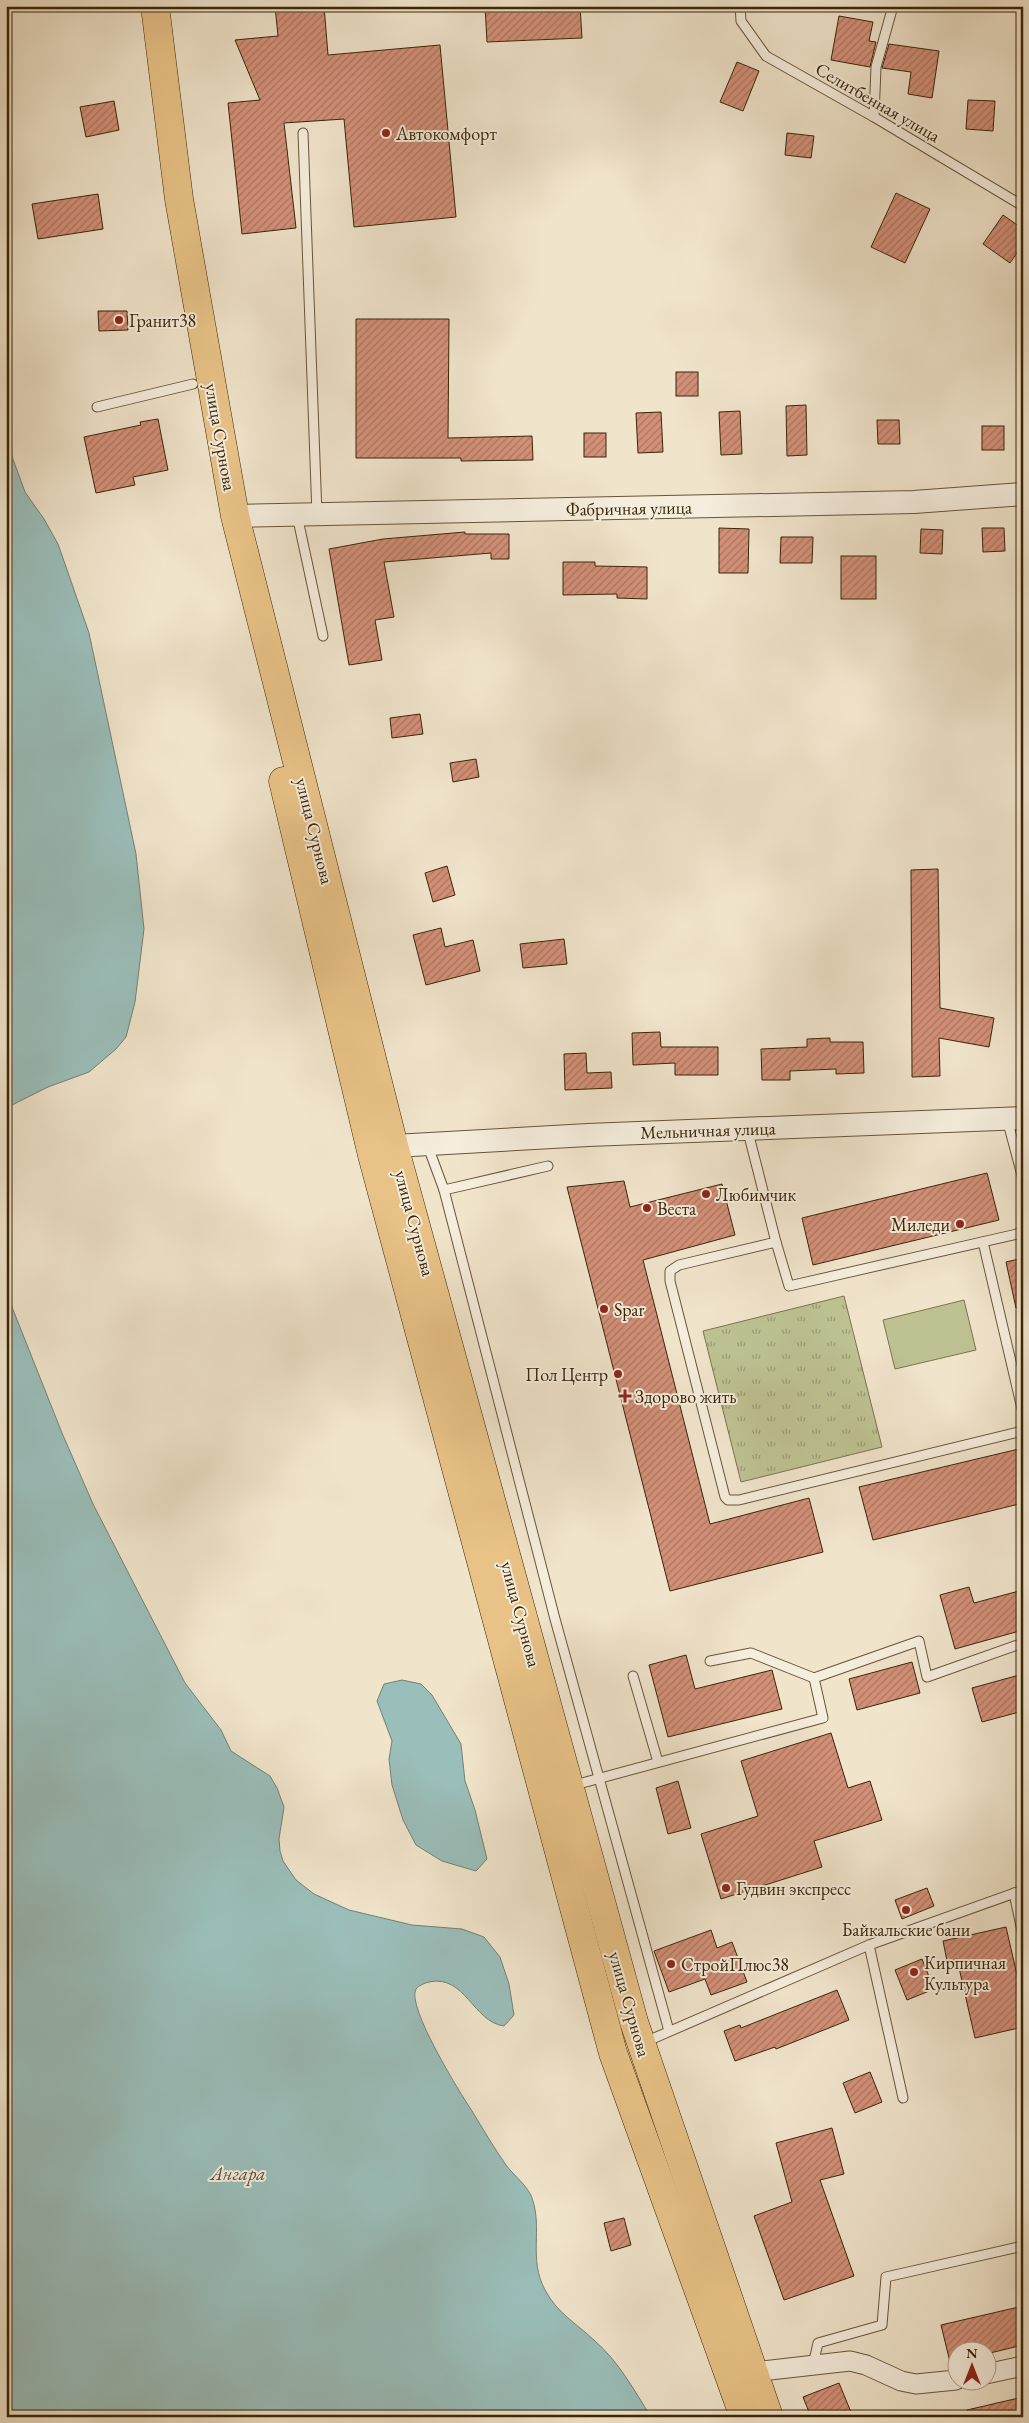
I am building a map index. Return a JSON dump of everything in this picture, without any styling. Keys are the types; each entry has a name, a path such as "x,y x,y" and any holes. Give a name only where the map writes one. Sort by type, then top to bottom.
{"main road":[{"name":"улица Сурнова","path":"140,6 180,322 224,534 372,1155 613,2054 744,2417"},
{"name":"улица Сурнова","path":"155,6 179,199 235,516 394,1146 641,2044 769,2417"}],"street":[{"name":"Фабричная улица","path":"235,516 914,502 1023,494"},
{"name":"Мельничная улица","path":"394,1146 747,1128 1015,1119"},
{"path":"753,2372 850,2360 901,2381 916,2384 946,2381"},
{"path":"996,2372 1023,2366"}],"lane":[{"name":"Селитбенная улица","path":"740,6 742,21 766,56 874,117 1023,206"},
{"path":"874,117 876,67 893,6"},
{"path":"303,133 307,515 323,636"},
{"path":"97,407 193,384"},
{"path":"1015,1119 1022,1175"},
{"path":"747,1128 787,1284 791,1287 1017,1234 1023,1230"},
{"path":"426,1144 444,1190 599,1778 669,2032"},
{"path":"444,1190 548,1166"},
{"path":"776,1242 679,1265 670,1271 670,1281 728,1500 739,1500 1023,1431"},
{"path":"983,1242 1023,1413"},
{"path":"710,1662 751,1653 814,1678 919,1640 926,1677 1023,1643"},
{"path":"633,1676 658,1762"},
{"path":"569,1786 823,1718 814,1678"},
{"path":"641,2044 869,1945 1018,1892 1023,1936"},
{"path":"869,1945 903,2098"},
{"path":"813,2365 818,2343 882,2325 886,2277 1023,2246"}],"green space":[{"path":"844,1296 882,1447 741,1482 703,1331"},
{"path":"964,1300 976,1350 895,1369 883,1320"}],"water":[{"path":"6,440 25,492 44,519 58,544 89,633 136,854 144,929 135,1002 126,1037 116,1049 89,1072 48,1087 6,1108"},
{"name":"Ангара","path":"6,1292 62,1433 93,1504 185,1683 221,1730 231,1751 270,1776 277,1788 284,1807 279,1839 280,1851 283,1861 296,1880 314,1894 349,1910 412,1925 462,1929 484,1937 500,1957 509,1984 514,2015 504,2026 493,2023 460,1991 452,1985 441,1981 427,1982 416,1989 415,1998 419,2013 436,2050 457,2087 502,2159 524,2185 532,2198 536,2221 537,2266 545,2290 562,2312 604,2349 626,2377 651,2417 6,2417"},
{"path":"402,1680 421,1684 432,1695 461,1744 465,1781 475,1810 487,1859 476,1871 442,1861 416,1845 403,1820 392,1785 389,1759 392,1741 377,1701 384,1684"}],"building":[{"path":"275,6 324,6 328,55 440,45 456,217 354,227 344,119 284,123 296,228 242,234 228,103 260,100 235,40 278,36"},
{"path":"485,6 580,6 582,38 487,42"},
{"path":"839,16 873,22 869,41 876,42 870,67 831,60"},
{"path":"889,44 939,51 932,98 908,94 911,72 882,68"},
{"path":"737,62 759,71 743,111 720,102"},
{"path":"968,100 995,101 993,131 966,129"},
{"path":"114,101 119,130 86,137 80,107"},
{"path":"787,133 814,136 811,158 785,155"},
{"path":"896,193 930,209 905,263 871,247"},
{"path":"98,194 103,229 38,239 32,204"},
{"path":"1003,215 1023,229 1023,244 1010,263 983,244"},
{"path":"98,311 127,311 128,330 99,331"},
{"path":"356,319 449,319 448,438 532,436 533,460 461,461 461,458 356,458"},
{"path":"676,372 698,372 698,396 676,396"},
{"path":"806,405 807,455 787,456 786,406"},
{"path":"740,411 742,454 721,455 719,412"},
{"path":"661,412 663,452 638,453 636,413"},
{"path":"158,419 168,470 133,477 135,485 96,493 84,437 141,425 140,422"},
{"path":"877,420 899,420 900,444 878,444"},
{"path":"982,426 1004,426 1004,450 982,450"},
{"path":"584,433 606,433 606,457 584,457"},
{"path":"719,528 749,529 748,573 719,573"},
{"path":"982,528 1004,528 1005,551 983,552"},
{"path":"921,529 943,530 942,554 920,553"},
{"path":"465,532 465,534 509,534 509,559 491,559 491,553 384,562 394,617 375,620 382,660 349,665 329,549 383,539"},
{"path":"781,537 813,537 812,563 780,563"},
{"path":"841,556 876,556 876,599 841,599"},
{"path":"563,562 595,562 595,566 647,567 647,599 617,598 617,594 563,595"},
{"path":"420,714 423,734 392,738 390,718"},
{"path":"476,759 479,777 453,782 450,763"},
{"path":"447,866 455,895 433,902 425,873"},
{"path":"938,869 940,1008 994,1018 989,1047 939,1038 940,1076 912,1077 911,870"},
{"path":"441,928 445,947 473,940 480,971 426,985 413,935"},
{"path":"564,939 567,964 523,968 520,944"},
{"path":"660,1032 661,1047 718,1047 718,1075 675,1075 675,1063 633,1065 632,1033"},
{"path":"830,1038 830,1042 863,1042 864,1073 836,1074 836,1069 790,1071 790,1080 762,1080 761,1049 807,1047 807,1039"},
{"path":"586,1053 587,1073 611,1072 612,1088 565,1090 564,1054"},
{"path":"987,1173 999,1220 813,1265 802,1218"},
{"path":"624,1181 630,1207 722,1184 735,1235 643,1260 710,1524 809,1498 823,1552 670,1591 567,1187"},
{"path":"1023,1258 1023,1307 1016,1308 1006,1262"},
{"path":"1023,1448 1023,1503 873,1540 859,1487"},
{"path":"969,1587 974,1603 1023,1590 1023,1630 955,1649 940,1595"},
{"path":"686,1655 695,1689 772,1670 782,1709 668,1737 649,1665"},
{"path":"912,1662 920,1693 857,1710 849,1679"},
{"path":"1023,1674 1023,1711 982,1722 972,1688"},
{"path":"831,1733 848,1788 870,1781 882,1820 814,1841 822,1867 721,1899 701,1834 758,1816 741,1761"},
{"path":"678,1781 691,1828 668,1834 656,1788"},
{"path":"927,1888 934,1906 902,1919 895,1900"},
{"path":"1006,1927 1023,2001 1023,2027 975,2038 957,1959 947,1961 943,1941"},
{"path":"711,1930 717,1948 732,1942 747,1982 711,1995 705,1979 669,1992 654,1951"},
{"path":"922,1959 934,1989 907,2000 895,1970"},
{"path":"837,1990 849,2020 776,2049 775,2047 735,2061 724,2031 740,2025 741,2028"},
{"path":"870,2072 882,2102 855,2113 843,2083"},
{"path":"832,2128 844,2174 820,2180 854,2276 784,2300 754,2216 792,2202 776,2143"},
{"path":"624,2218 631,2245 611,2251 604,2223"},
{"path":"1023,2306 1023,2345 996,2352 996,2340 946,2340 946,2346 941,2325"},
{"path":"839,2383 853,2417 811,2417 803,2397"},
{"path":"1023,2397 1023,2417 968,2417 967,2410"}],"place":[{"name":"Автокомфорт","path":"386,133"},
{"name":"Гранит38","path":"119,320"},
{"name":"Любимчик","path":"706,1194"},
{"name":"Веста","path":"647,1208"},
{"name":"Миледи","path":"960,1224"},
{"name":"Spar","path":"604,1309"},
{"name":"Пол Центр","path":"618,1374"},
{"name":"Здорово жить","path":"625,1396"},
{"name":"Гудвин экспресс","path":"726,1888"},
{"name":"Байкальские бани","path":"906,1910"},
{"name":"СтройПлюс38","path":"671,1964"},
{"name":"Кирпичная Культура","path":"914,1972"}]}
